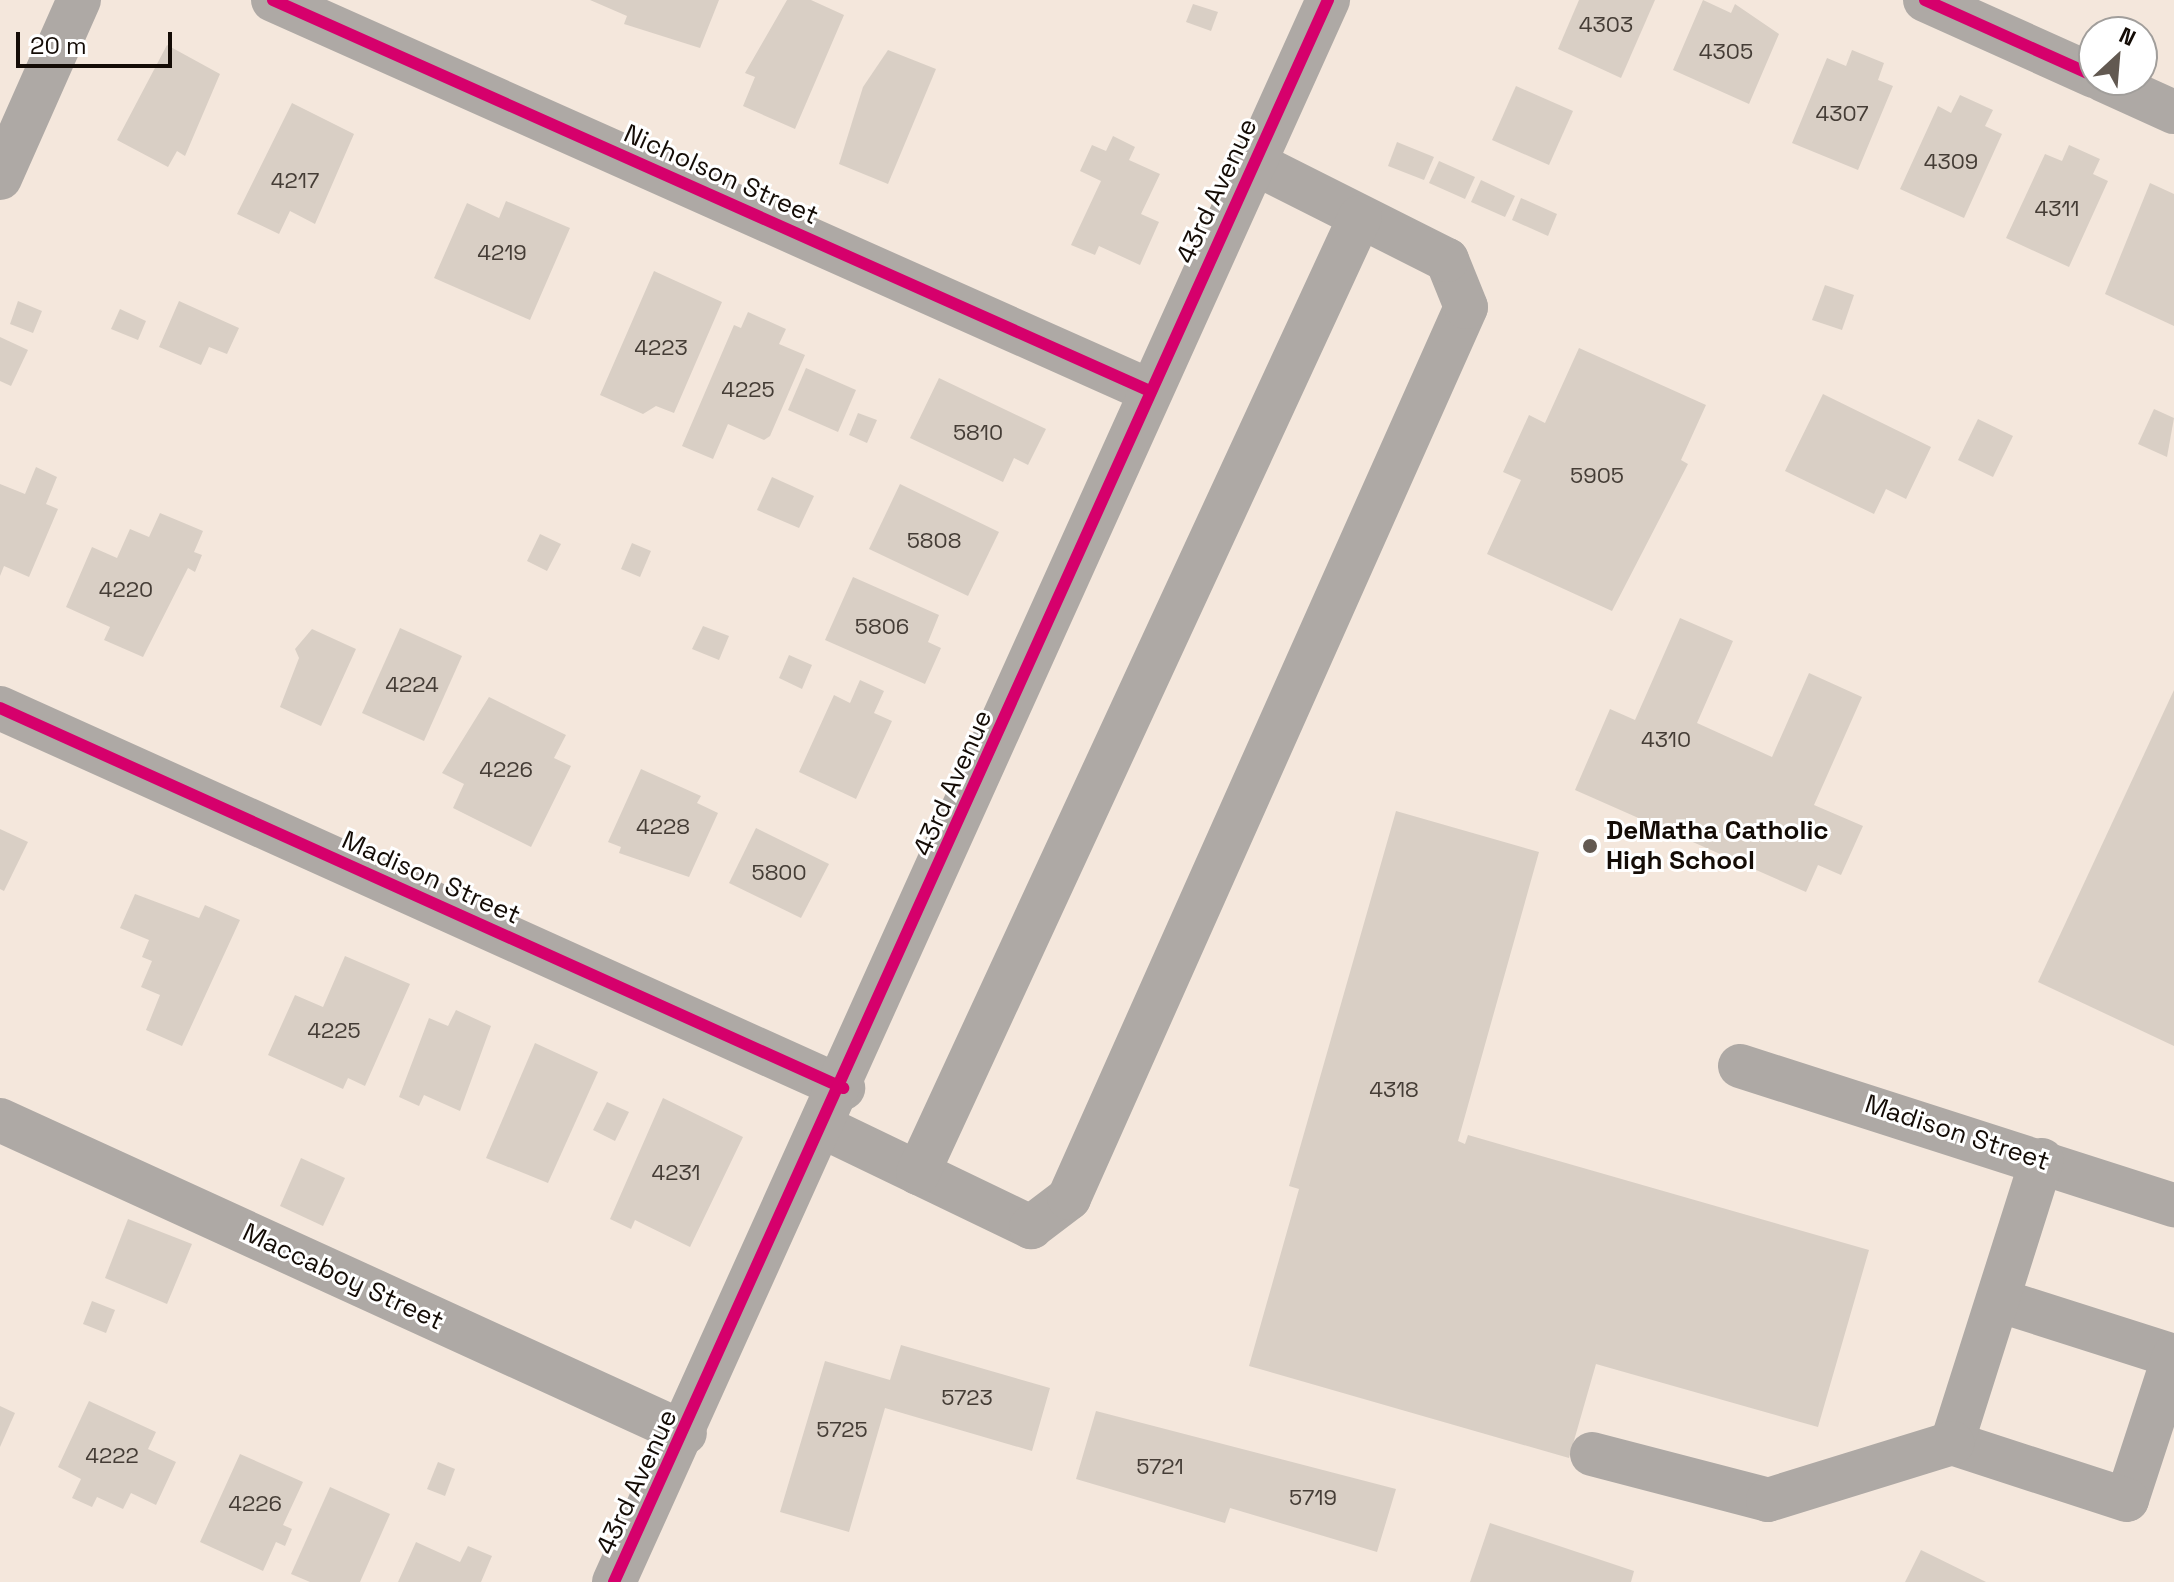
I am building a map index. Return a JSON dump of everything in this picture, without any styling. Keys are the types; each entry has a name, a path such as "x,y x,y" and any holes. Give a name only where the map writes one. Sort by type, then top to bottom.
{"street":[{"path":"0,178 79,0"},
{"name":"Nicholson Street","path":"273,0 1150,391"},
{"name":"43rd Avenue","path":"614,1582 825,1128 1150,391 1328,0"},
{"path":"1925,0 2078,69"},
{"path":"2138,96 2174,112"},
{"path":"825,1128 1031,1227 1069,1198 1466,307 1447,260 1254,163"},
{"path":"918,1173 1360,217"},
{"name":"Madison Street","path":"0,708 843,1088"},
{"name":"Madison Street","path":"1740,1066 2042,1160 2174,1205"},
{"name":"Maccaboy Street","path":"0,1120 685,1433"},
{"path":"1952,1443 2042,1160"},
{"path":"1592,1454 1768,1500 1952,1443 2127,1500 2174,1356 1998,1300"}],"building":[{"path":"590,0 719,0 700,48 624,24 627,16"},
{"path":"787,0 811,0 844,15 795,129 743,106 755,77 745,73"},
{"path":"1579,0 1655,0 1621,78 1558,49"},
{"path":"1703,0 1731,13 1735,4 1779,34 1749,104 1673,70"},
{"path":"1193,4 1218,12 1211,31 1186,22"},
{"path":"167,45 220,74 185,156 177,151 168,167 117,140"},
{"path":"888,50 936,69 888,184 839,164 863,87"},
{"path":"1852,50 1884,63 1878,80 1893,86 1858,170 1792,143 1827,58 1846,66"},
{"path":"1516,86 1573,111 1549,165 1492,140"},
{"path":"1960,95 1993,110 1985,126 2002,134 1964,218 1900,189 1938,106 1951,113"},
{"path":"292,103 354,134 315,224 290,211 279,234 237,214"},
{"path":"1113,136 1135,147 1129,160 1160,174 1141,214 1159,222 1140,265 1099,246 1095,255 1071,245 1101,181 1080,171 1092,145 1106,151"},
{"path":"1397,142 1434,157 1424,180 1388,166"},
{"path":"2069,145 2100,159 2093,174 2108,181 2069,267 2006,238 2045,154 2062,161"},
{"path":"1439,161 1475,177 1465,199 1429,183"},
{"path":"1481,180 1515,196 1505,217 1471,202"},
{"path":"2150,183 2174,194 2174,326 2105,294"},
{"path":"1521,198 1557,214 1548,236 1512,220"},
{"path":"506,201 570,228 530,320 434,278 467,203 499,218"},
{"path":"654,271 722,302 674,413 656,406 643,414 600,395"},
{"path":"1825,285 1854,295 1842,330 1812,320"},
{"path":"18,301 42,311 33,333 10,324"},
{"path":"179,301 239,328 227,354 209,347 201,365 159,347"},
{"path":"120,309 146,321 138,340 111,329"},
{"path":"748,312 786,329 779,344 805,355 770,436 764,440 728,424 713,459 682,446 734,325 741,328"},
{"path":"0,337 28,350 11,386 0,381"},
{"path":"1579,348 1706,405 1681,460 1688,464 1612,611 1487,554 1521,480 1503,472 1529,415 1545,423"},
{"path":"806,368 856,390 838,432 788,410"},
{"path":"939,378 1046,429 1028,465 1014,458 1003,482 910,438"},
{"path":"1823,394 1931,447 1906,499 1886,489 1874,514 1785,471"},
{"path":"2154,409 2174,418 2167,457 2138,444"},
{"path":"858,413 877,420 867,443 849,435"},
{"path":"1978,419 2013,436 1993,477 1958,460"},
{"path":"36,467 57,477 46,504 58,509 29,577 4,566 0,576 0,484 25,494"},
{"path":"772,477 814,496 799,528 757,510"},
{"path":"900,484 999,532 968,596 869,549"},
{"path":"160,513 203,531 194,552 202,555 195,572 188,568 143,657 104,640 110,627 66,607 92,547 117,558 130,529 149,537"},
{"path":"540,534 561,544 547,571 527,561"},
{"path":"632,543 651,551 640,577 621,569"},
{"path":"853,577 939,615 928,642 941,648 925,684 825,640"},
{"path":"1680,618 1733,641 1697,723 1772,757 1809,673 1862,697 1814,805 1863,826 1841,875 1818,865 1806,892 1575,790 1610,709 1635,720"},
{"path":"703,626 729,636 719,660 692,649"},
{"path":"400,628 462,656 424,741 362,713"},
{"path":"312,629 356,649 321,726 280,707 299,658 295,649"},
{"path":"789,655 812,665 802,689 779,678"},
{"path":"860,680 884,691 874,713 892,721 856,799 799,772 834,695 850,703"},
{"path":"2174,690 2174,1046 2038,982"},
{"path":"489,697 566,735 554,758 571,766 531,847 453,808 464,784 442,773"},
{"path":"641,769 701,796 697,803 718,813 689,877 619,853 621,847 608,842"},
{"name":"DeMatha Catholic High School","path":"1396,811 1539,852 1458,1141 1465,1144 1468,1135 1869,1250 1818,1427 1596,1364 1569,1458 1249,1366 1299,1189 1289,1186"},
{"path":"756,828 829,864 801,918 729,883"},
{"path":"0,829 28,842 4,891 0,889"},
{"path":"135,894 199,918 205,905 240,920 182,1046 146,1030 160,995 141,987 152,961 142,957 149,940 120,928"},
{"path":"345,956 410,984 365,1086 348,1078 343,1089 268,1055 295,995 323,1007"},
{"path":"456,1010 491,1026 460,1111 424,1095 419,1106 399,1097 429,1018 448,1026"},
{"path":"535,1043 598,1072 548,1183 486,1158"},
{"path":"663,1098 743,1137 690,1247 635,1220 631,1229 610,1219"},
{"path":"607,1102 629,1112 615,1141 593,1130"},
{"path":"301,1158 345,1178 323,1226 280,1206"},
{"path":"128,1219 192,1244 167,1304 105,1278"},
{"path":"92,1301 115,1310 106,1333 83,1324"},
{"path":"901,1345 1050,1388 1032,1451 885,1408 849,1532 780,1512 825,1361 890,1380"},
{"path":"89,1401 156,1432 148,1449 176,1462 156,1505 131,1493 123,1509 97,1497 92,1507 72,1498 81,1479 58,1467"},
{"path":"0,1406 15,1413 0,1447"},
{"path":"1096,1411 1396,1489 1377,1552 1230,1508 1225,1523 1076,1479"},
{"path":"240,1454 303,1482 283,1525 292,1529 285,1546 276,1542 263,1571 200,1542"},
{"path":"438,1462 455,1469 445,1496 427,1489"},
{"path":"330,1487 390,1514 360,1582 310,1582 291,1574"},
{"path":"1490,1523 1634,1571 1631,1582 1470,1582"},
{"path":"416,1542 460,1562 468,1546 492,1556 481,1582 398,1582"},
{"path":"1921,1550 1986,1582 1905,1582"}],"cycle path":[{"path":"273,0 1150,391"},
{"path":"614,1582 1328,0"},
{"path":"1925,0 2078,69"},
{"path":"0,708 843,1088"}],"place":[{"name":"DeMatha Catholic High School","path":"1590,846"}]}
